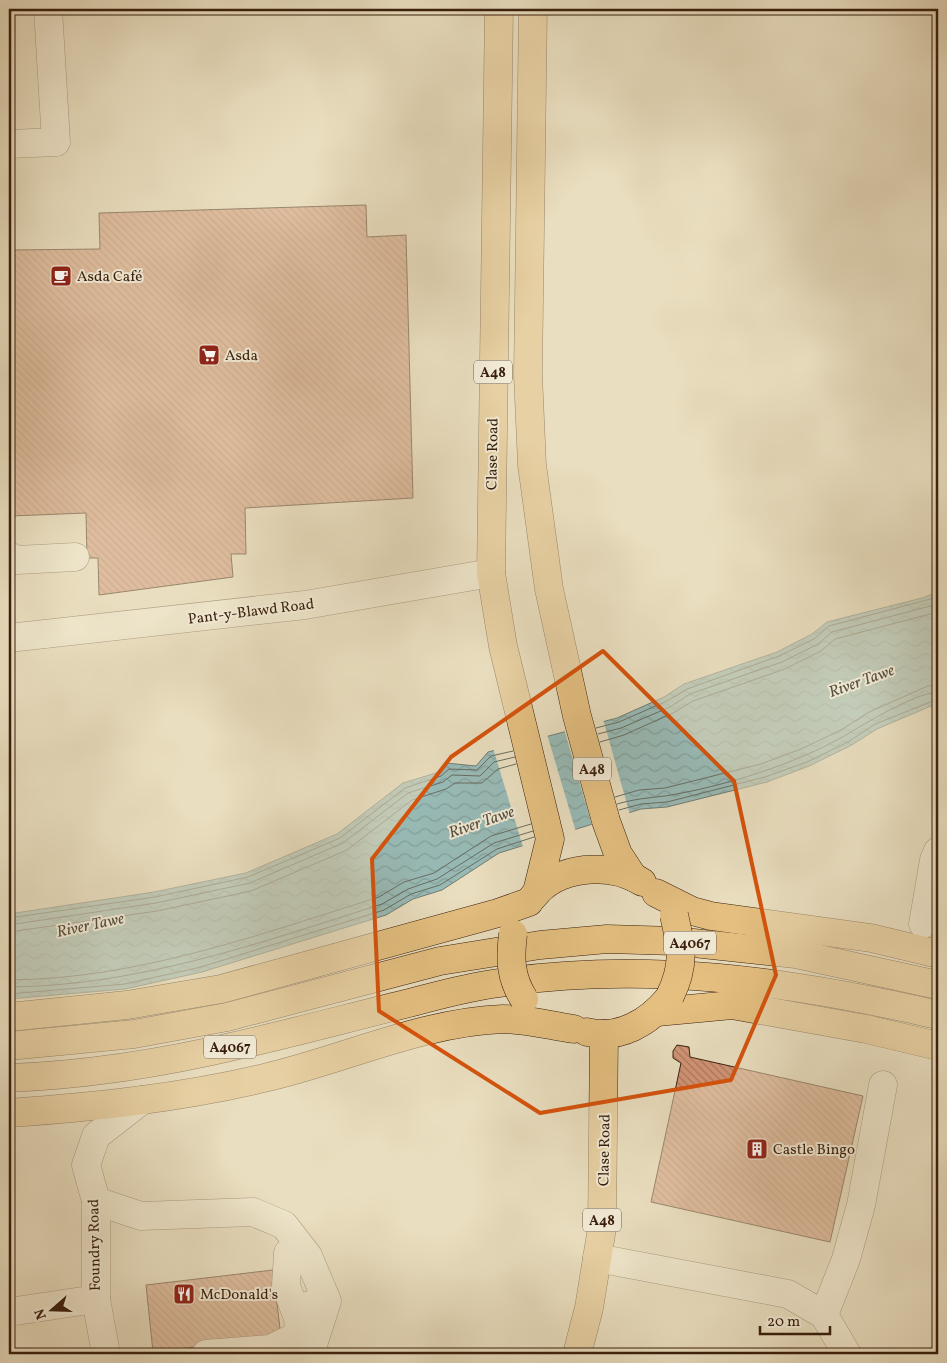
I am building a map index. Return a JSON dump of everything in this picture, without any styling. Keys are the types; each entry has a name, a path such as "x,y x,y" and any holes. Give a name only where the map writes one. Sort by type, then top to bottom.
{"main road":[{"name":"Clase Road","path":"499,9 491,573 503,646 550,839 533,897"},
{"name":"A48","path":"533,9 528,375 532,465 549,589 577,716 606,822 618,854 633,877"},
{"path":"9,1017 127,1005 221,989 498,914 533,897 559,877 571,872 601,870 633,877 656,893 692,911 711,916 871,938 938,954"},
{"path":"9,1113 142,1100 264,1078 415,1034 465,1024 504,1019 604,1034 634,1027 664,1004 679,976 682,949 674,916 656,893"},
{"path":"533,897 513,934 511,966 517,988 524,999 546,1017 574,1029"},
{"name":"A4067","path":"9,1046 134,1034 227,1016 440,961 540,945 607,939 675,941 796,954 938,985"},
{"name":"A4067","path":"9,1078 143,1065 239,1045 492,984 609,974 672,973 734,978 870,999 938,1015"},
{"path":"664,1004 732,1005 866,1029 938,1046"},
{"name":"Clase Road","path":"577,1354 589,1308 602,1228 604,1034"}],"street":[{"path":"9,144 56,142 48,9"},
{"path":"9,556 17,560 75,557"},
{"name":"Pant-y-Blawd Road","path":"9,638 305,605 491,573"},
{"path":"871,938 931,926 934,860 938,851"},
{"path":"824,1315 846,1259 861,1205 883,1085"},
{"name":"Foundry Road","path":"106,1354 96,1299 96,1201 86,1165 96,1136 142,1100"},
{"path":"96,1201 141,1216 253,1212 284,1225 308,1256 327,1301 305,1345"},
{"path":"227,1213 268,1234 288,1253 286,1286 298,1318 305,1345"},
{"path":"597,1258 788,1294 824,1315 847,1354"},
{"path":"9,1312 96,1299"},
{"path":"206,1354 270,1350 305,1345"}],"highlighted area":[{"path":"603,651 734,781 776,975 731,1080 540,1113 379,1011 372,859 451,757"}],"water":[{"name":"River Tawe","path":"938,592 938,703 877,729 850,746 809,766 767,782 667,807 641,809 499,853 442,890 413,899 386,915 202,972 125,989 9,999 9,914 154,892 246,873 337,834 403,783 439,772 446,763 476,766 488,752 617,718 664,697 684,684 777,652 812,634 827,622 922,598"}],"pier":[{"path":"603,719 630,815 592,825 564,729"},
{"path":"547,734 576,832 523,847 493,748"}],"building":[{"name":"Asda","path":"366,205 367,237 406,235 413,498 245,508 246,554 231,554 233,577 99,595 98,558 87,558 86,513 11,516 9,460 9,250 100,249 99,213"},
{"name":"Castle Bingo","path":"677,1045 689,1047 690,1057 863,1096 830,1242 651,1202 681,1063 673,1058 673,1051"},
{"path":"273,1270 281,1337 153,1352 146,1285"}],"place":[{"name":"Asda Café","path":"61,276"},
{"name":"Asda","path":"209,355"},
{"name":"Castle Bingo","path":"757,1149"},
{"name":"McDonald's","path":"184,1294"}]}
